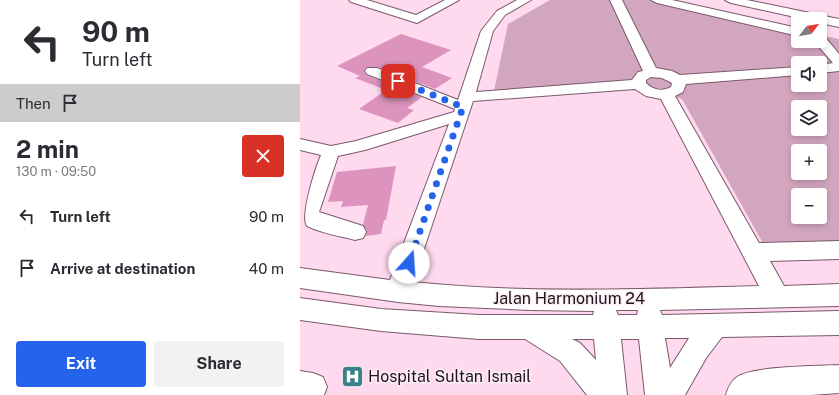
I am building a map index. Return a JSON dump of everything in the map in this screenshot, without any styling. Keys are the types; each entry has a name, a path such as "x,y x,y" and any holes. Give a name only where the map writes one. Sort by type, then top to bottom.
{"street":[{"path":"355,0 417,19 450,2"},
{"path":"432,0 450,2"},
{"path":"398,292 463,106 487,31 501,14 524,0"},
{"path":"616,0 651,73"},
{"path":"657,0 791,30"},
{"path":"732,0 839,23"},
{"path":"827,48 839,62"},
{"path":"827,68 839,67"},
{"path":"372,71 463,106"},
{"path":"300,144 331,152 359,146 463,106 638,84 648,92 671,87 791,72"},
{"path":"638,84 641,77 651,73 666,74 671,87 753,252 777,296"},
{"path":"331,152 308,207 308,214 313,220 355,232"},
{"path":"753,252 839,250"},
{"name":"Jalan Harmonium 24","path":"300,278 398,292 485,298 604,299 839,295"},
{"path":"647,298 659,395"},
{"path":"604,299 613,395"},
{"name":"Jalan Harmonium 24","path":"300,309 381,320 479,327 650,327 839,323"},
{"path":"669,395 694,354 715,326"},
{"path":"529,327 570,352 592,376 604,395"},
{"path":"740,395 747,387 752,385 839,379"},
{"path":"300,385 313,388 308,395"}],"shaded area":[{"path":"550,0 650,0 791,30 791,48 827,48 827,36 839,39 839,260 773,261 682,99 625,81 494,91 508,24"}],"building":[{"path":"401,34 451,50 422,67 452,78 435,89 378,67 366,67 364,72 366,75 422,97 407,108 414,110 398,123 359,109 386,90 355,78 360,76 337,66"},
{"path":"396,166 386,220 384,220 381,234 366,236 367,231 363,225 368,205 341,207 343,201 328,202 337,172"}],"place":[{"name":"Hospital Sultan Ismail","path":"352,376"}],"route":[{"path":"398,81 463,107 409,263"}]}
